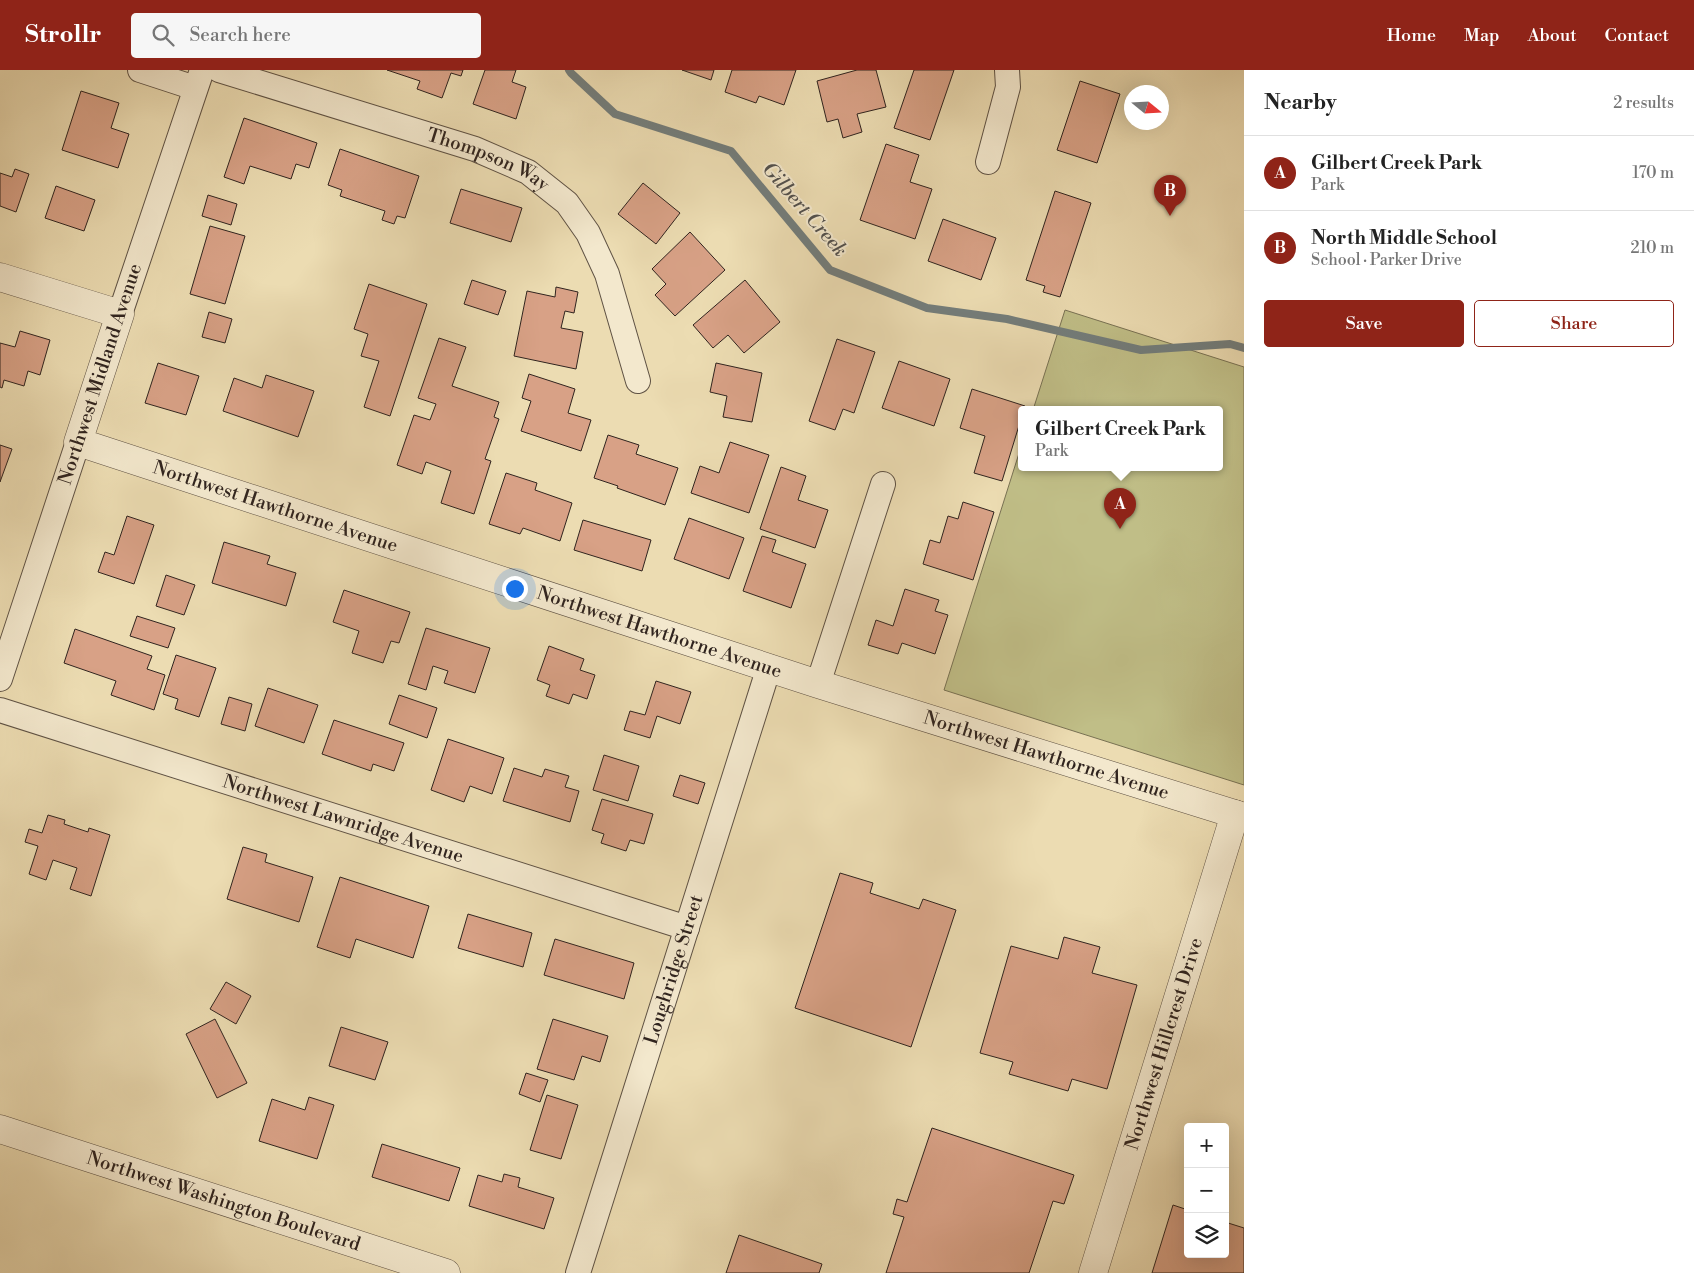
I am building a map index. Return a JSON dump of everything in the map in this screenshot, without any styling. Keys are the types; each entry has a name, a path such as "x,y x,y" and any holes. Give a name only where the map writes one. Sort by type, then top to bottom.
{"street":[{"path":"140,70 198,79"},
{"name":"Thompson Way","path":"219,70 475,149 528,172 567,203 588,233 607,274 638,381"},
{"path":"988,162 1008,87 1007,70"},
{"name":"Northwest Midland Avenue","path":"0,679 198,79"},
{"path":"0,276 120,314"},
{"name":"Northwest Hawthorne Avenue","path":"78,442 818,684 1239,816"},
{"path":"818,684 883,484"},
{"name":"Loughridge Street","path":"578,1273 769,667"},
{"name":"Northwest Lawnridge Avenue","path":"0,710 687,928"},
{"name":"Northwest Hillcrest Drive","path":"1092,1273 1239,816"},
{"name":"Northwest Washington Boulevard","path":"0,1129 446,1273"}],"shaded area":[{"path":"1065,310 1244,367 1244,785 944,690 1018,456 1018,471 1223,471 1223,406 1034,406"}],"building":[{"path":"387,70 463,70 461,76 451,73 442,98 417,89 420,81"},
{"path":"485,70 516,70 512,82 526,87 516,119 473,104"},
{"path":"682,70 714,70 711,80"},
{"path":"732,70 796,70 784,105 759,96 756,103 725,92"},
{"path":"857,70 876,70 886,107 857,114 862,132 843,138 838,119 827,122 817,81"},
{"path":"914,70 954,70 930,140 894,128"},
{"path":"1080,81 1120,94 1097,163 1057,150"},
{"path":"81,91 119,103 111,128 129,134 118,168 62,150"},
{"path":"244,118 317,143 309,168 296,164 291,179 250,166 244,184 224,177"},
{"path":"886,144 919,155 910,182 932,189 915,239 860,220"},
{"path":"340,149 419,176 405,218 397,216 394,224 382,220 385,211 340,196 342,190 328,185"},
{"path":"15,169 29,174 16,212 0,206 0,173 12,177"},
{"path":"643,183 680,213 656,244 618,214"},
{"path":"56,186 95,200 84,231 45,218"},
{"path":"461,189 522,208 511,242 450,223"},
{"path":"1055,191 1091,203 1060,297 1043,292 1045,286 1026,280"},
{"path":"208,195 237,204 231,225 202,216"},
{"path":"943,219 996,238 981,280 928,261"},
{"path":"210,226 245,236 225,304 190,294"},
{"path":"690,232 725,270 675,316 655,295 666,284 652,269"},
{"path":"472,280 506,291 498,315 464,304"},
{"path":"745,280 780,322 744,353 728,335 713,348 693,325"},
{"path":"369,284 427,304 390,416 364,407 379,361 361,356 368,334 354,329"},
{"path":"556,287 578,292 574,313 565,311 561,328 583,332 576,369 514,356 527,291 555,297"},
{"path":"209,312 232,319 225,343 202,337"},
{"path":"20,331 50,340 40,375 28,371 24,386 4,380 2,388 0,387 0,343 15,347"},
{"path":"439,338 466,347 452,386 499,402 494,417 499,419 485,459 491,461 474,514 441,503 451,471 426,462 422,474 397,465 414,415 430,420 436,404 418,398"},
{"path":"837,339 875,352 854,413 843,409 835,430 809,421"},
{"path":"899,361 950,379 934,426 882,408"},
{"path":"158,363 199,376 186,415 145,403"},
{"path":"716,363 762,373 752,422 723,417 727,396 710,392"},
{"path":"529,374 575,389 568,413 591,420 581,451 521,431 531,401 522,398"},
{"path":"266,375 314,391 298,437 223,411 234,378 262,388"},
{"path":"972,389 1025,406 1018,406 1018,429 1002,481 974,473 985,436 960,428"},
{"path":"608,435 639,445 636,454 678,468 665,505 594,478"},
{"path":"730,442 769,455 749,513 691,493 700,466 719,473"},
{"path":"0,445 12,449 0,482"},
{"path":"781,467 806,476 798,500 828,510 815,548 760,529"},
{"path":"506,473 537,483 535,490 572,503 560,541 523,528 520,534 489,524"},
{"path":"963,502 994,512 973,580 923,564 930,540 940,543 948,516 958,519"},
{"path":"127,516 154,525 134,584 98,572 105,552 114,555"},
{"path":"689,518 744,538 729,579 674,559"},
{"path":"583,520 651,540 642,571 574,550"},
{"path":"762,536 776,540 772,552 806,564 791,608 743,591"},
{"path":"224,542 270,556 267,564 296,573 286,606 212,583"},
{"path":"166,575 195,585 184,615 156,606"},
{"path":"905,589 939,600 935,611 948,615 935,654 902,643 898,654 868,645 876,620 893,626"},
{"path":"344,590 410,612 399,643 391,641 383,663 352,653 359,631 333,622"},
{"path":"137,616 175,628 168,648 130,636"},
{"path":"426,628 490,648 475,693 444,683 448,671 433,666 426,690 408,684"},
{"path":"75,629 152,656 147,669 165,675 154,710 111,695 116,681 64,663"},
{"path":"549,646 584,659 580,670 595,675 587,699 573,694 569,704 546,696 550,685 537,680"},
{"path":"176,655 216,668 199,717 175,709 178,699 163,694"},
{"path":"656,681 691,692 680,724 657,716 650,738 624,730 630,711 645,715"},
{"path":"268,688 318,705 304,743 255,726"},
{"path":"399,695 437,708 427,738 389,724"},
{"path":"229,697 252,704 245,731 221,724"},
{"path":"334,720 404,743 394,771 373,764 371,771 322,754"},
{"path":"448,739 504,758 492,794 470,786 464,802 431,790"},
{"path":"604,755 639,766 628,801 593,790"},
{"path":"514,768 542,777 545,769 569,776 565,787 579,791 570,822 503,801"},
{"path":"680,775 705,783 698,804 673,796"},
{"path":"602,799 653,814 644,844 630,840 626,851 601,843 604,834 592,830"},
{"path":"48,815 65,820 64,824 88,832 89,828 110,835 91,896 70,889 77,868 53,860 46,880 29,874 38,846 25,842 29,829 42,833"},
{"path":"243,847 267,854 265,862 313,877 299,922 227,899"},
{"path":"840,873 873,883 870,893 919,909 923,899 956,910 911,1047 795,1008"},
{"path":"340,877 429,906 413,958 356,939 350,958 317,947"},
{"path":"468,914 532,933 523,967 458,948"},
{"path":"1064,937 1100,947 1092,973 1137,985 1107,1089 1072,1079 1068,1091 1009,1074 1013,1062 980,1053 1011,946 1058,959"},
{"path":"555,939 634,963 624,999 544,975"},
{"path":"226,982 251,996 236,1024 210,1009"},
{"path":"215,1019 247,1083 217,1098 186,1034"},
{"path":"553,1019 608,1036 600,1062 582,1056 574,1080 537,1069"},
{"path":"341,1027 388,1042 375,1080 329,1066"},
{"path":"526,1073 548,1080 540,1102 519,1094"},
{"path":"547,1095 578,1105 561,1159 530,1150"},
{"path":"309,1097 334,1105 317,1159 259,1141 272,1099 305,1110"},
{"path":"932,1128 1074,1175 1064,1204 1053,1201 1029,1273 886,1273 904,1217 893,1214 897,1199 907,1202"},
{"path":"382,1144 460,1168 449,1201 372,1177"},
{"path":"504,1174 520,1178 518,1187 554,1198 544,1229 469,1206 478,1175 502,1182"},
{"path":"1173,1205 1184,1209 1184,1258 1229,1258 1229,1223 1244,1228 1244,1273 1152,1273"},
{"path":"739,1235 822,1264 819,1273 726,1273"}],"waterway":[{"name":"Gilbert Creek","path":"569,70 615,114 731,151 830,270 927,308 1007,319 1141,350 1230,344 1244,348"}],"place":[{"name":"North Middle School","path":"1170,216"},
{"name":"Gilbert Creek Park","path":"1120,529"}]}
